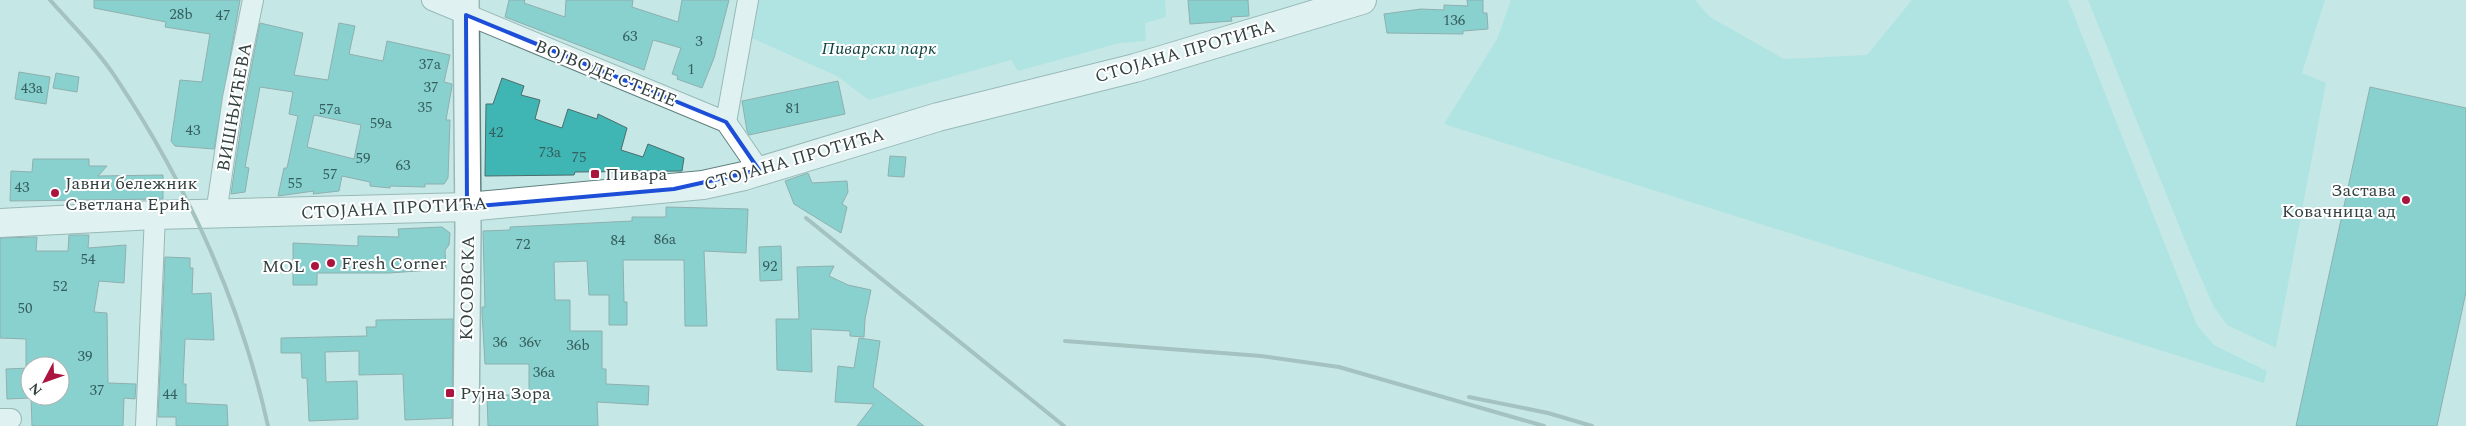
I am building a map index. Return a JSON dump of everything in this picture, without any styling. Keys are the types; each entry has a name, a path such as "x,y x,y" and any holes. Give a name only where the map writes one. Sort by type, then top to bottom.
{"main road":[{"name":"СТОЈАНА ПРОТИЋА","path":"0,223 155,215 467,207 674,189 716,183 938,118 1135,68 1362,0"}],"street":[{"name":"ВИШЊИЋЕВА","path":"216,214 233,98 252,0"},
{"name":"ВОЈВОДЕ СТЕПЕ","path":"432,0 466,8 726,122"},
{"path":"748,0 726,122 760,170"},
{"name":"КОСОВСКА","path":"466,8 466,426"},
{"path":"146,426 155,215"}],"highlighted area":[{"path":"466,15 726,122 759,170 674,189 467,207"}],"green space":[{"name":"Пиварски парк","path":"752,0 1165,0 1166,17 1145,23 1146,41 1120,43 1018,71 1011,60 869,100 837,76 747,36"},
{"path":"1511,0 1695,0 1710,17 1784,59 1867,55 1912,0 2068,0 2197,325 2214,345 2267,371 2264,383 1444,124 1497,39"},
{"path":"2088,0 2325,0 2302,73 2326,83 2276,348 2227,325 2214,307 2192,258"}],"building":[{"path":"94,0 240,0 214,149 175,146 171,141 180,80 202,82 210,34 165,27 166,22 94,8"},
{"path":"509,0 525,0 524,3 565,17 566,0 633,0 632,7 678,22 682,0 729,0 714,58 702,88 677,79 678,76 672,74 681,48 653,40 644,70 505,17"},
{"path":"1188,0 1248,0 1249,16 1231,17 1232,21 1190,24"},
{"path":"1467,0 1483,0 1483,13 1487,13 1488,29 1463,31 1463,34 1387,33 1384,14 1421,9 1444,10 1444,5 1468,6"},
{"path":"260,23 303,33 294,75 328,80 339,23 355,26 349,54 383,61 387,41 450,55 444,82 452,84 446,120 450,120 448,178 444,184 425,184 425,187 390,186 390,188 370,186 370,182 342,176 339,191 313,194 314,191 278,196 284,168 287,168 298,116 289,114 293,92 260,87 245,167 249,168 245,192 231,194 245,100","holes":["314,115 361,125 354,159 307,147"]},
{"path":"19,72 50,77 46,104 15,99"},
{"path":"56,73 79,77 77,92 53,88"},
{"path":"502,78 524,86 521,95 540,100 535,119 562,128 568,109 597,119 598,114 627,128 621,150 643,157 648,144 684,158 682,171 575,172 574,175 485,176 486,104 493,104"},
{"path":"838,81 845,114 749,135 742,101"},
{"name":"Застава Ковачница ад","path":"2370,87 2466,108 2466,292 2437,426 2296,426"},
{"path":"890,156 906,157 904,177 888,176"},
{"path":"33,159 89,159 89,166 107,166 98,176 163,175 163,199 10,201 11,171 32,172"},
{"path":"808,173 812,183 847,181 848,192 842,204 847,207 841,233 794,204 785,181"},
{"path":"666,207 748,209 746,253 704,251 707,326 685,326 684,260 623,260 624,302 627,302 627,325 609,325 609,295 589,295 587,261 554,262 555,300 570,300 570,331 602,331 602,369 606,369 606,384 649,386 648,405 597,402 598,426 488,426 487,395 529,395 529,364 485,364 482,312 482,307 485,307 483,231 510,230 510,227 632,221 632,217 666,217"},
{"path":"442,227 450,233 449,245 445,250 446,269 389,273 317,273 317,285 293,285 293,243 358,246 358,236 399,237 398,229"},
{"path":"69,235 89,235 88,248 126,245 124,283 99,281 94,312 107,313 108,383 136,384 135,399 124,398 123,426 32,426 31,406 70,406 70,356 26,356 26,339 0,338 0,238 37,237 36,251 68,251"},
{"path":"781,246 782,280 760,281 759,247"},
{"path":"165,257 190,258 190,268 193,268 192,294 211,293 214,340 185,339 183,384 186,384 186,403 227,405 228,426 176,426 176,417 158,417"},
{"path":"834,266 829,276 848,285 871,290 865,319 864,337 850,336 850,331 811,329 812,372 777,370 776,319 799,319 797,267"},
{"path":"453,319 452,418 405,420 403,374 359,375 359,351 325,352 326,382 357,381 358,419 309,421 307,378 302,378 301,353 281,353 281,338 367,336 366,327 376,327 376,320"},
{"path":"859,338 880,341 873,387 924,426 857,426 874,404 835,402 838,366 854,368"},
{"path":"20,368 20,398 7,399 6,369"}],"railway":[{"path":"50,0 93,48 116,78 142,118 188,202 208,245 243,334 268,426"},
{"path":"806,218 1064,426"},
{"path":"1065,341 1261,356 1339,367 1544,426"},
{"path":"1469,397 1548,413 1592,426"}],"place":[{"name":"Пивара","path":"595,174"},
{"name":"Јавни бележник Светлана Ерић","path":"55,193"},
{"name":"Застава Ковачница ад","path":"2406,200"},
{"name":"Fresh Corner","path":"331,263"},
{"name":"MOL","path":"315,266"},
{"name":"Рујна Зора","path":"450,393"}]}
